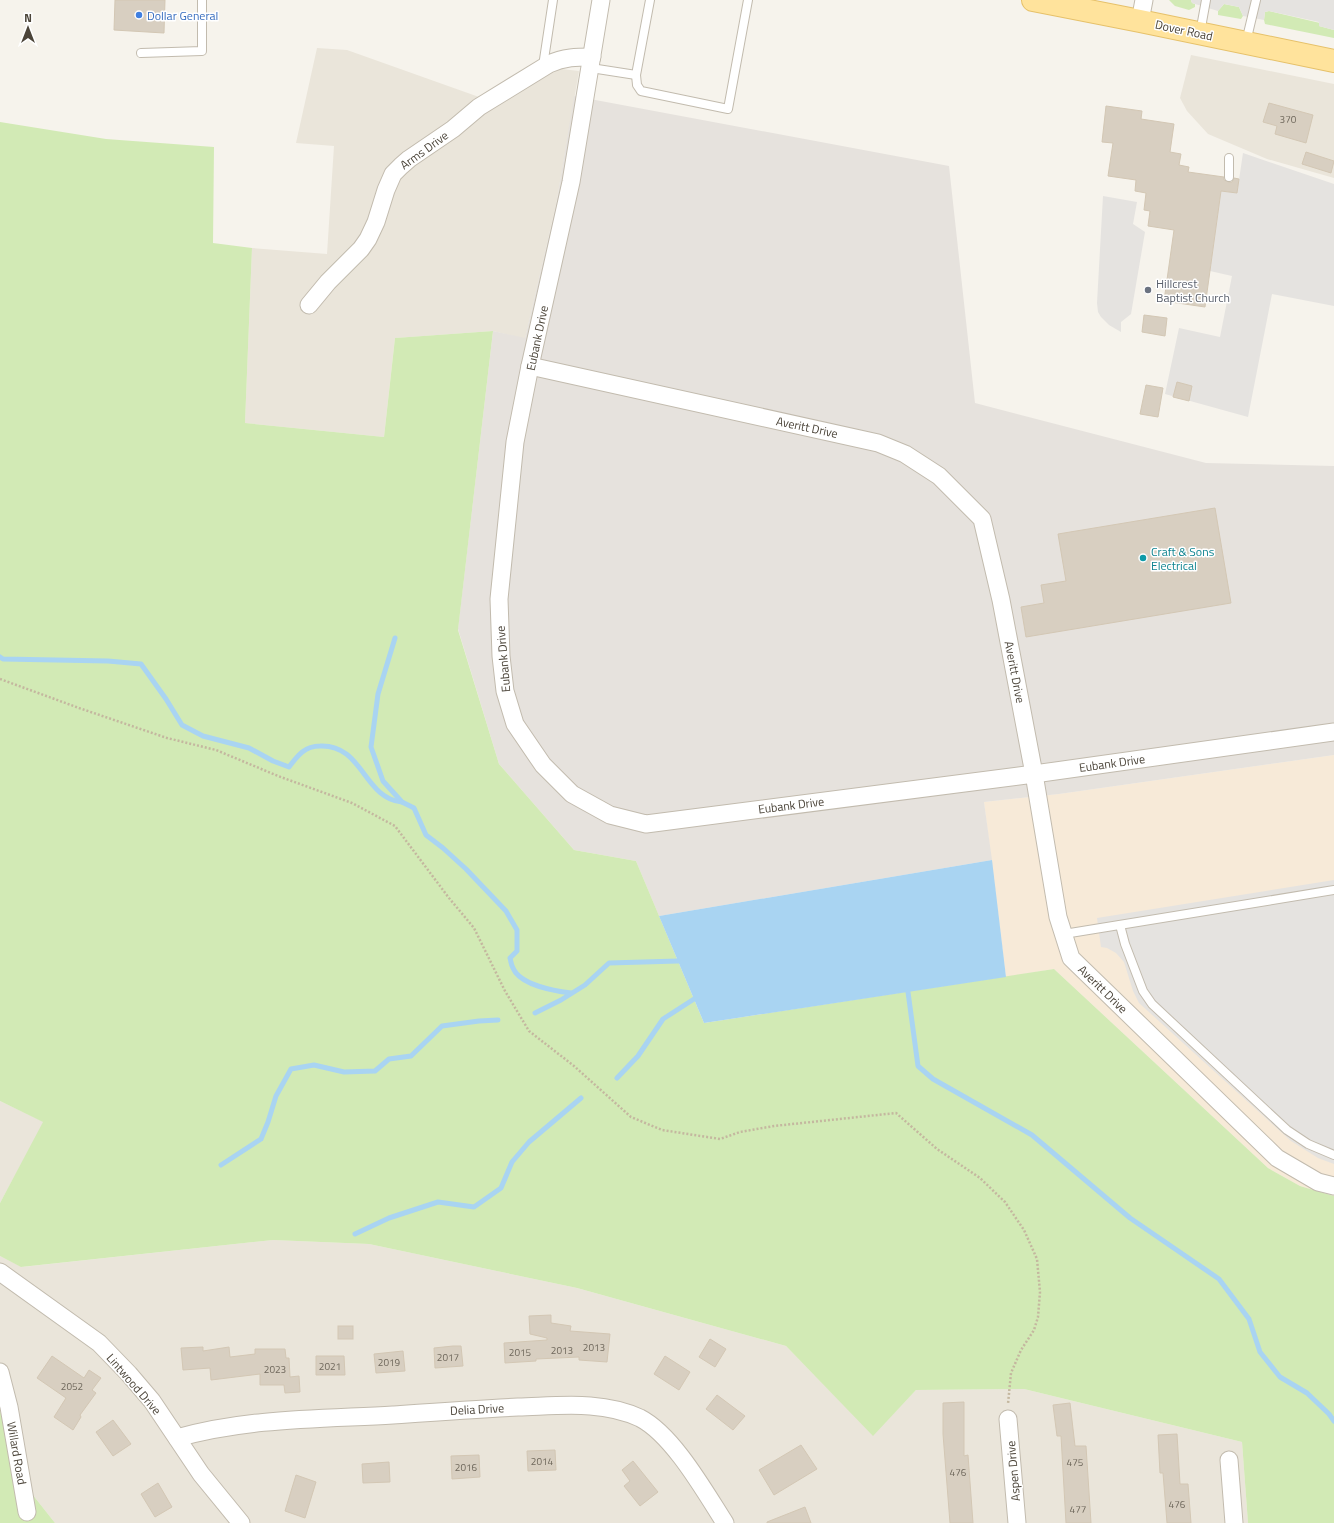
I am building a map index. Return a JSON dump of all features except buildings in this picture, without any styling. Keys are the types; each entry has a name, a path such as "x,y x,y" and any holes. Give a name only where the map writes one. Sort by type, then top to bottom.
{"main road":[{"name":"Dover Road","path":"1033,0 1142,10 1200,33 1334,61"}],"street":[{"name":"Eubank Drive","path":"601,0 592,62 571,182 530,366 515,442 499,599 505,692 515,724 543,765 572,794 610,815 646,824 1034,774 1334,732"},
{"name":"Arms Drive","path":"309,305 328,282 361,249 368,239 376,222 386,190 394,174 409,159 453,129 479,107 543,68 560,59 571,57 592,62"},
{"name":"Averitt Drive","path":"530,366 878,443 905,454 939,476 982,519 1001,600 1034,774 1058,917 1071,958 1277,1158 1318,1182 1334,1186"},
{"name":"Lintwood Drive","path":"0,1272 98,1343 129,1374 152,1401 201,1474 241,1523"},
{"name":"Willard Road","path":"0,1372 9,1407 27,1512"},
{"name":"Delia Drive","path":"177,1438 204,1430 248,1424 477,1409 571,1405 599,1407 625,1412 642,1419 658,1432 677,1451 725,1523"},
{"name":"Aspen Drive","path":"1008,1419 1017,1523"},
{"path":"1229,1460 1234,1523"}],"lane":[{"path":"141,53 202,51 202,0"},
{"path":"543,68 553,0"},
{"path":"650,0 636,75 637,84 641,91 728,109 748,0"},
{"path":"1200,33 1206,0"},
{"path":"1246,43 1256,0"},
{"path":"592,62 636,75"},
{"path":"1229,158 1229,177"},
{"path":"1064,934 1334,890"},
{"path":"1120,925 1125,944 1143,991 1152,1004 1286,1130 1308,1144 1334,1155"}],"path":[{"path":"0,679 167,738 216,750 278,776 352,803 395,826 449,898 474,928 505,991 529,1032 574,1066 631,1117 662,1130 720,1139 740,1132 774,1126 896,1113 937,1149 980,1178 1005,1202 1024,1230 1037,1259 1040,1292 1038,1317 1034,1330 1021,1350 1011,1372 1007,1400 1008,1419"}],"shaded area":[{"path":"1191,0 1334,0 1334,30 1319,26 1319,22 1269,11 1265,12 1264,20 1243,16 1239,7 1224,4 1218,11 1192,3"},
{"path":"317,48 347,50 479,97 536,66 579,71 556,205 525,339 493,331 395,338 384,437 245,423 252,248 327,254 334,146 296,143"},
{"path":"1191,55 1334,84 1334,178 1267,159 1208,134 1187,111 1180,98"},
{"path":"574,96 949,166 975,403 1206,463 1334,466 1334,755 1059,794 984,802 992,860 659,916 636,861 574,850 499,764 458,629 493,331 525,338 556,205"},
{"path":"1243,153 1334,184 1334,306 1272,294 1248,417 1165,394 1179,328 1220,337 1232,276 1210,271 1221,191 1237,193"},
{"path":"1103,196 1137,202 1133,224 1145,232 1131,314 1121,322 1121,332 1109,325 1098,312 1097,303"},
{"path":"1334,755 1334,1196 1300,1186 1268,1168 1054,969 1006,977 984,802 1059,794"},
{"path":"1334,880 1334,1164 1318,1158 1291,1141 1139,1003 1133,991 1124,962 1116,953 1107,948 1101,947 1097,918"},
{"path":"0,1101 44,1122 0,1203"},
{"path":"273,1240 369,1244 577,1288 786,1346 873,1435 916,1390 1024,1389 1242,1442 1248,1523 55,1523 17,1475 0,1410 0,1256 22,1267"}],"green space":[{"path":"1169,0 1191,0 1192,3 1195,4 1195,7 1189,10 1175,6"},
{"path":"1224,4 1239,7 1243,16 1241,19 1218,15 1218,11"},
{"path":"1269,11 1320,23 1319,26 1334,30 1334,38 1265,24 1265,12"},
{"path":"0,122 106,139 214,147 213,243 252,248 245,423 384,437 395,338 493,331 458,630 499,764 574,850 636,861 704,1023 1054,969 1268,1168 1300,1186 1334,1196 1334,1523 1248,1523 1242,1442 1024,1389 916,1390 873,1436 786,1346 577,1288 369,1244 273,1240 21,1267 0,1256 0,1203 43,1122 0,1101"},
{"path":"0,1410 17,1475 55,1523 0,1523"}],"water":[{"path":"992,860 1006,977 704,1023 659,916"}],"waterway":[{"path":"395,638 378,694 371,747 383,781 402,802 414,808 426,835 466,869 506,911 517,930 517,951 510,958 512,967 517,974 530,983 556,991 571,993"},
{"path":"0,657 3,659 108,661 141,664 166,699 182,725 203,736 249,748 273,761 289,767 306,749 315,746 334,748 346,753 379,792 389,799 402,802"},
{"path":"535,1013 561,1000 585,985 609,963 678,961"},
{"path":"908,992 918,1066 933,1079 1032,1135 1130,1218 1219,1279 1249,1319 1260,1352 1280,1377 1307,1393 1329,1414 1334,1421"},
{"path":"617,1078 638,1056 663,1019 694,999"},
{"path":"221,1165 261,1139 276,1096 291,1069 314,1065 344,1072 375,1071 389,1059 411,1056 442,1026 498,1020"},
{"path":"355,1234 389,1218 438,1202 474,1207 501,1188 512,1162 529,1142 581,1098"}],"place":[{"name":"Dollar General","path":"139,15"},
{"name":"Hillcrest Baptist Church","path":"1148,290"},
{"name":"Craft & Sons Electrical","path":"1143,558"}]}
